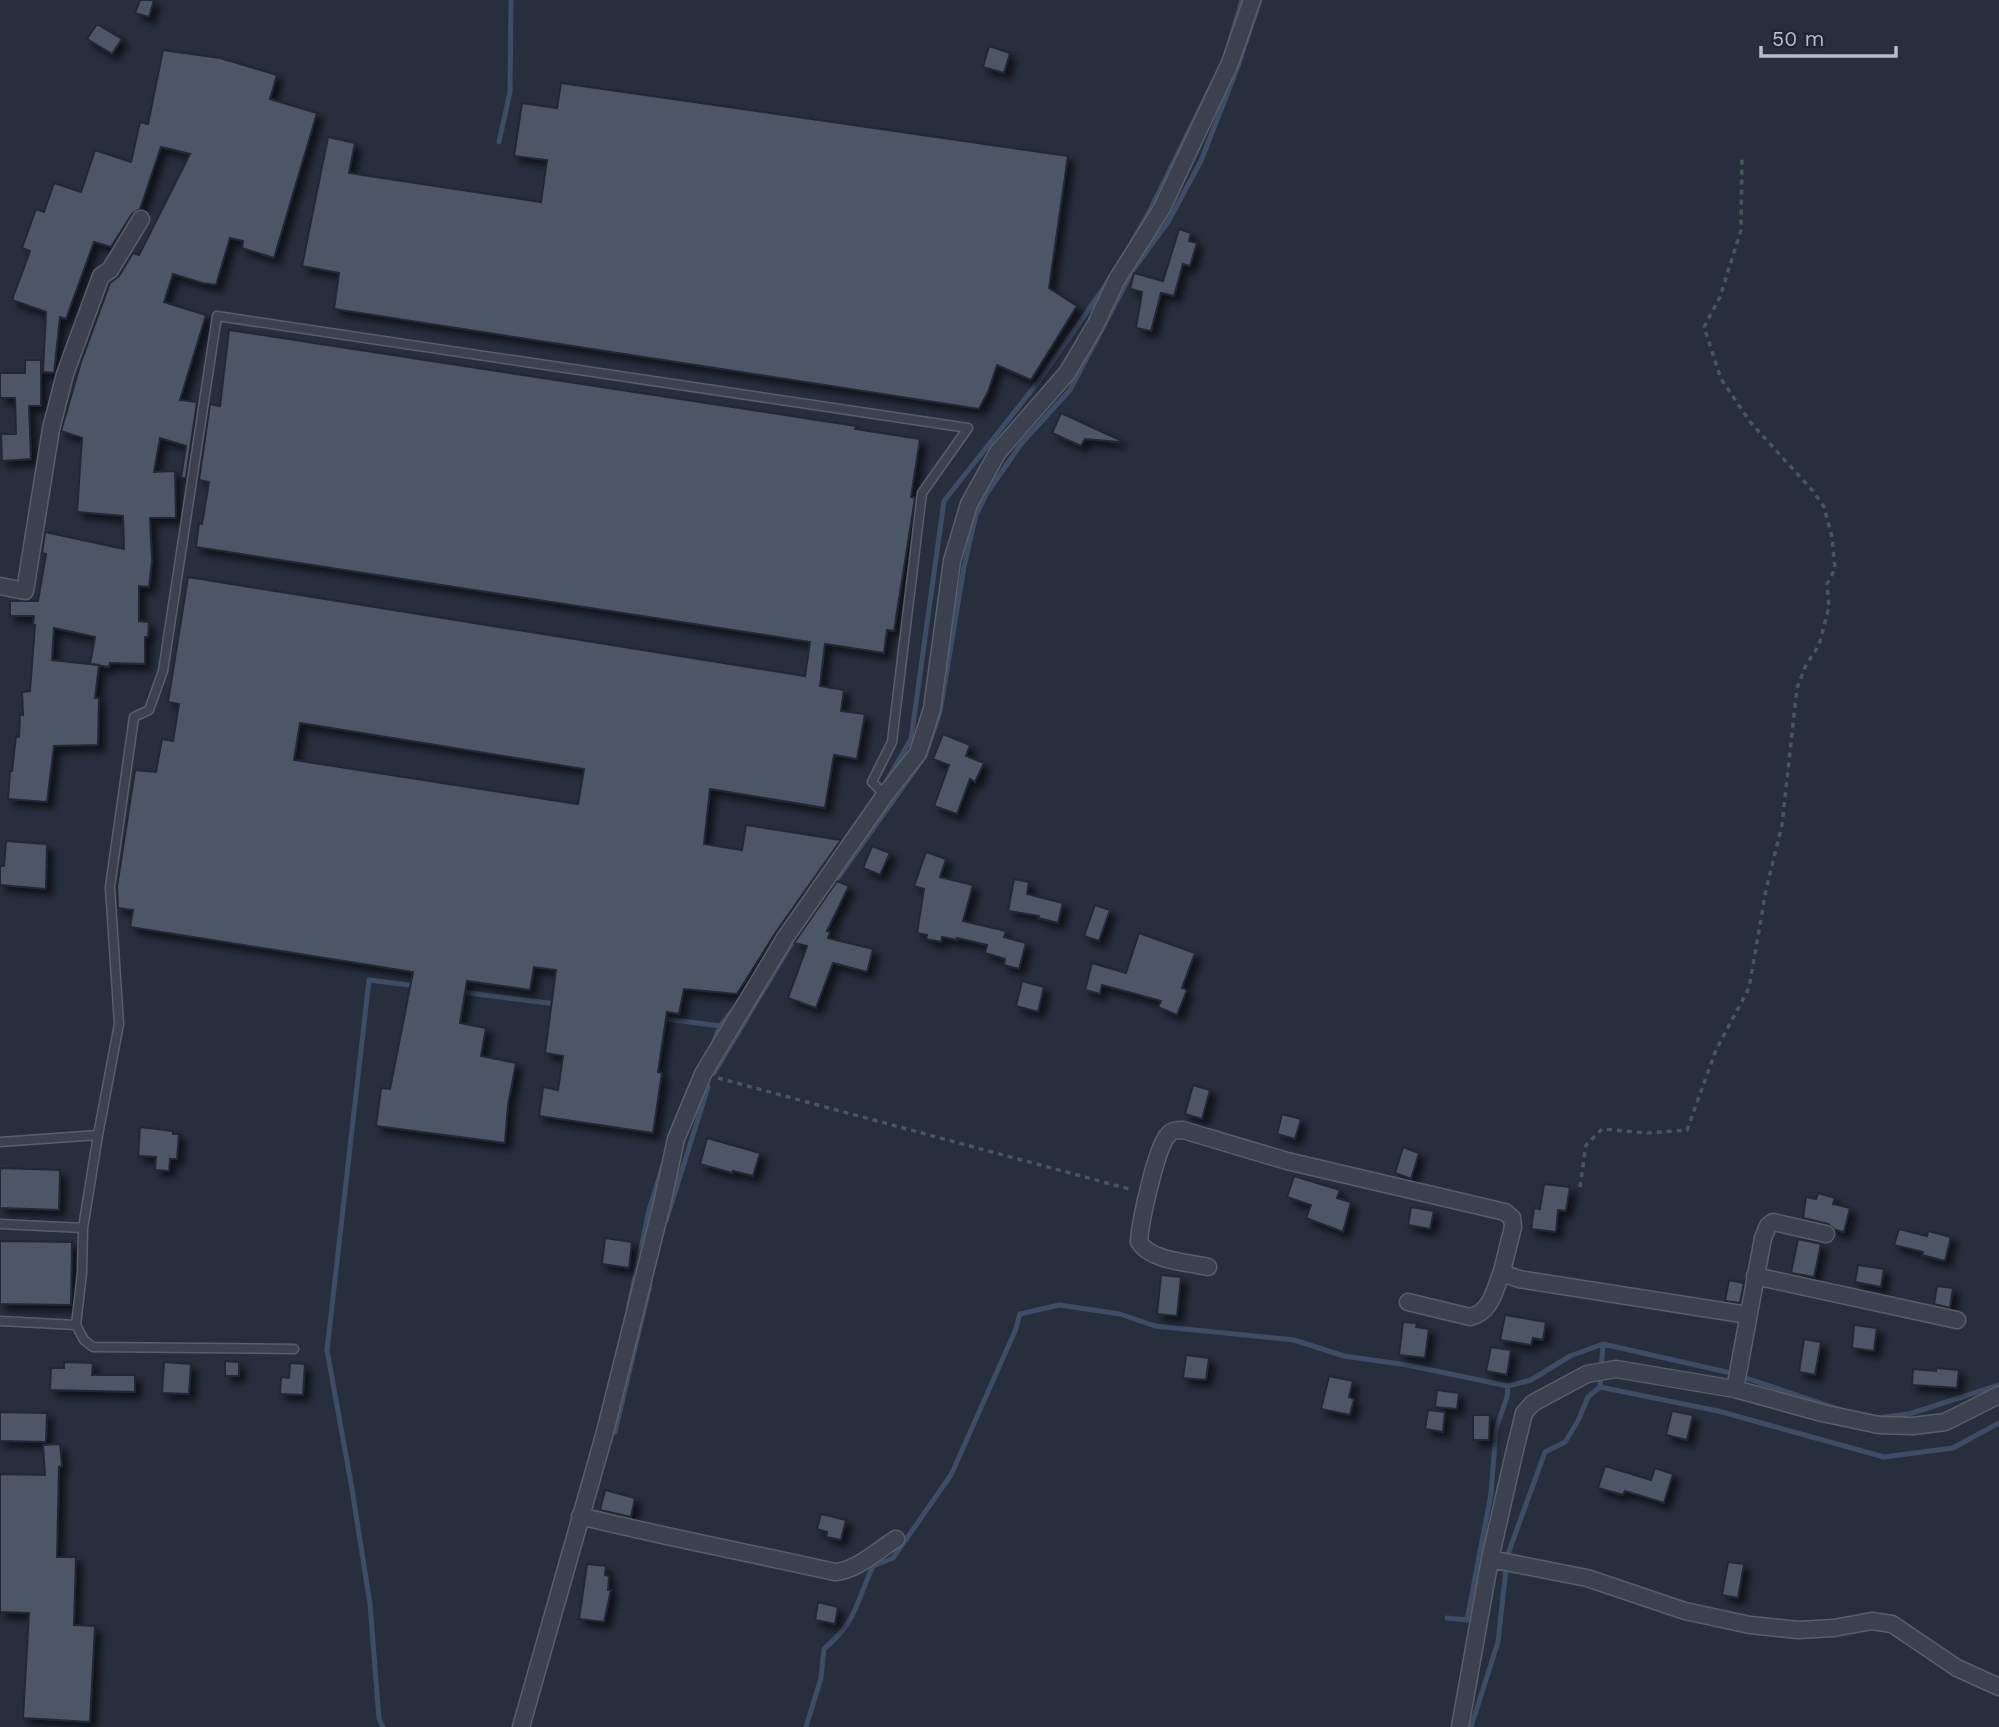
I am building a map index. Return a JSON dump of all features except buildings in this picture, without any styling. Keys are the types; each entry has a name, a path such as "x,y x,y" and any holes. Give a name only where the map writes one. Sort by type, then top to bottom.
{"street":[{"path":"521,1727 605,1432 676,1139 703,1074 785,937 885,795 918,753 932,709 952,561 969,504 998,452 1067,373 1096,324 1116,281 1162,208 1230,63 1252,0"},
{"path":"0,586 25,591 51,429 65,374 101,276 110,270 141,219"},
{"path":"1208,1267 1163,1257 1144,1250 1139,1242 1163,1144 1175,1130 1183,1130 1287,1161 1505,1212 1512,1218 1513,1227 1502,1270 1488,1307 1480,1315 1470,1317 1408,1302"},
{"path":"1735,1389 1755,1276 1768,1226 1773,1222 1826,1234"},
{"path":"1502,1270 1519,1279 1748,1315"},
{"path":"1755,1276 1957,1320"},
{"path":"1460,1727 1490,1559 1524,1413 1533,1404 1587,1374 1616,1369 1735,1389 1822,1413 1879,1425 1913,1426 1945,1422 1999,1395"},
{"path":"580,1516 681,1541 835,1572 852,1567 896,1539"},
{"path":"1490,1559 1587,1578 1685,1611 1750,1625 1798,1630 1834,1628 1872,1620 1892,1623 1957,1668 1999,1687"}],"lane":[{"path":"294,1349 93,1347 84,1340 76,1325 82,1273 83,1227 119,1024 110,887 134,717 149,710 163,671 217,316 968,428 922,493 892,742 872,782 885,795"},
{"path":"0,1142 98,1135"},
{"path":"0,1224 83,1227"},
{"path":"0,1321 76,1325"}],"path":[{"path":"1580,1188 1586,1145 1602,1129 1648,1133 1688,1130 1716,1050 1749,988 1766,890 1782,825 1797,688 1806,665 1819,645 1829,607 1827,584 1835,569 1832,537 1824,507 1813,491 1751,424 1721,379 1704,327 1720,298 1741,230 1742,155"},
{"path":"703,1074 1149,1194"}],"waterway":[{"path":"499,142 510,92 511,0"},
{"path":"1229,44 1242,0"},
{"path":"714,1073 793,941 925,756 940,712 964,567 976,515 987,493 1021,444 1070,390 1133,270 1168,222 1201,161 1260,0"},
{"path":"1132,242 1213,82"},
{"path":"885,784 911,739 944,501 1039,381 1107,283"},
{"path":"383,1727 379,1719 370,1604 327,1350 369,980 417,986"},
{"path":"461,992 556,1004"},
{"path":"712,1046 720,1026 735,1007"},
{"path":"659,1018 720,1026"},
{"path":"666,1221 708,1087"},
{"path":"629,1305 649,1210 664,1162"},
{"path":"615,1432 650,1285"},
{"path":"806,1727 821,1678 824,1649 850,1620 873,1566 893,1558 951,1475 1015,1331 1020,1314 1059,1305 1120,1314 1155,1326 1294,1340 1344,1356 1407,1365 1508,1386 1531,1380 1570,1356 1603,1344 1731,1373"},
{"path":"1508,1554 1545,1452 1565,1442 1588,1397 1600,1387 1603,1344"},
{"path":"1746,1378 1841,1410"},
{"path":"1877,1418 1909,1414 1999,1385"},
{"path":"1447,1618 1467,1620 1491,1494 1496,1429 1508,1386"},
{"path":"1600,1387 1718,1411 1884,1457 1953,1448 1999,1423"},
{"path":"1471,1727 1498,1642 1506,1569"}]}
